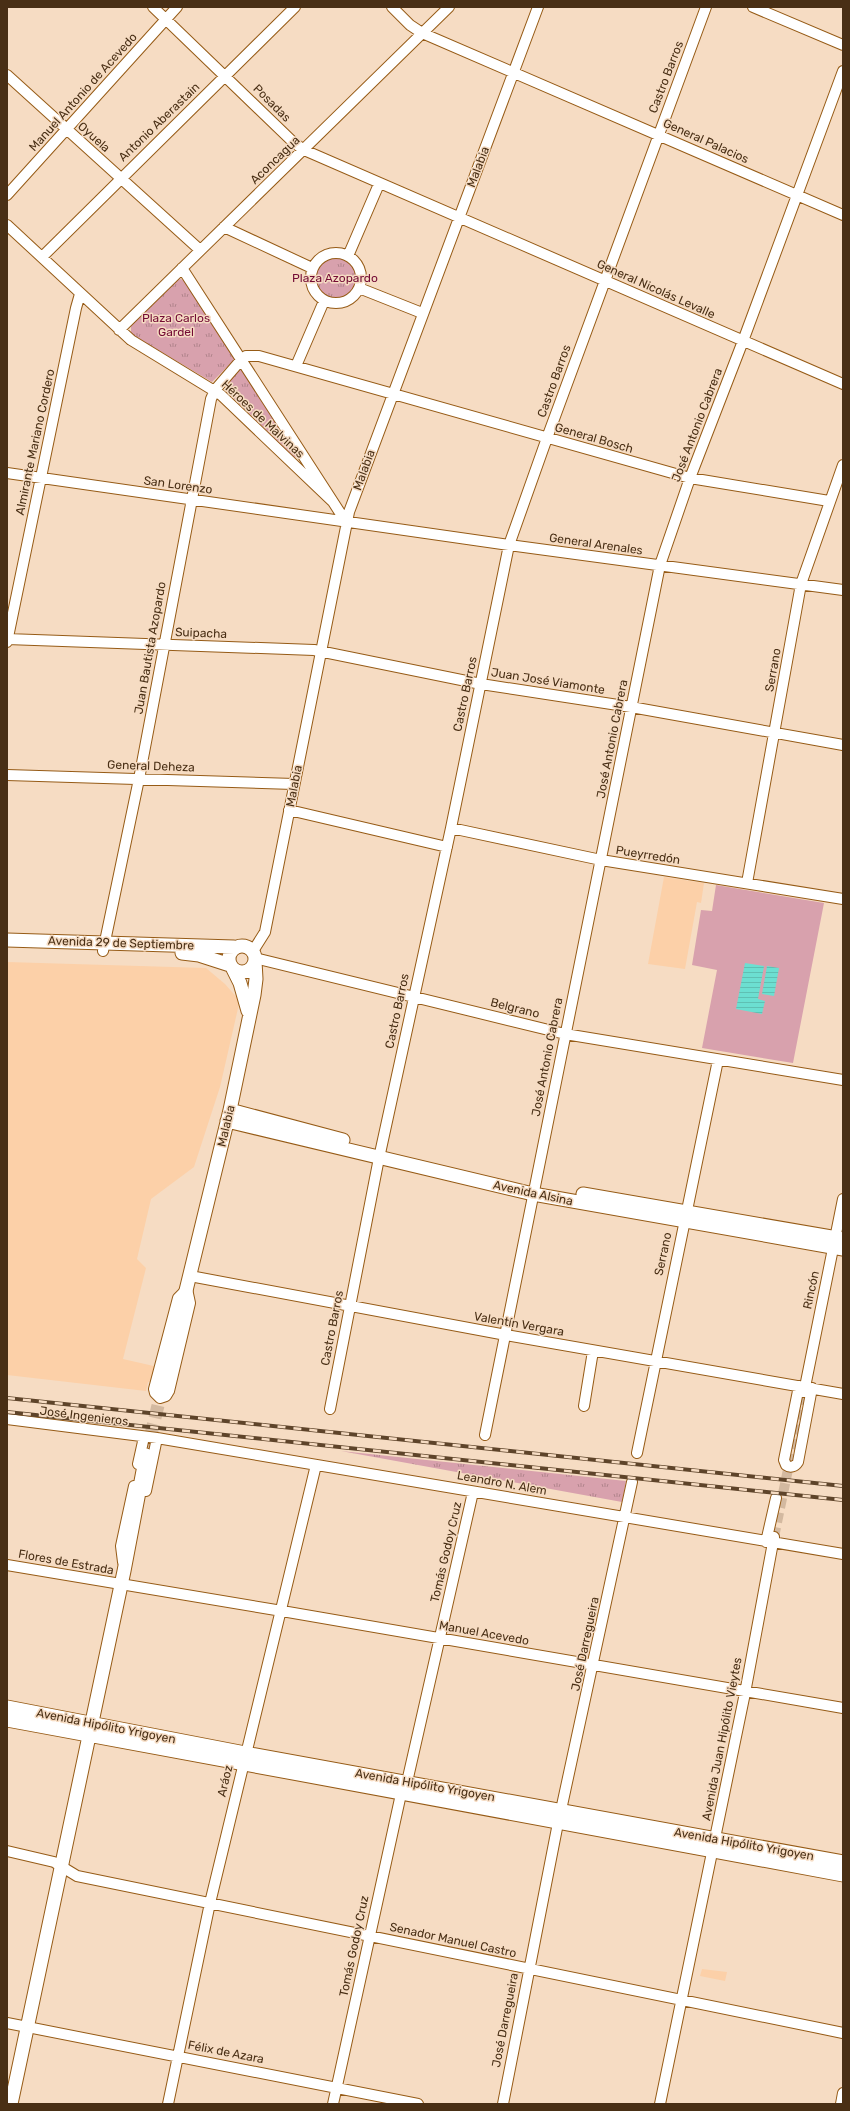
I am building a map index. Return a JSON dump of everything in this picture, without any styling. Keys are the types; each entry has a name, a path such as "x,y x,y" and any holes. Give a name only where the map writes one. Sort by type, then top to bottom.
{"main road":[{"name":"Avenida 29 de Septiembre","path":"7,940 190,954 231,967"},
{"path":"231,967 241,972 246,972 251,969 255,956 242,945 234,947 229,956 231,967 245,998 248,1015"},
{"name":"Avenida 29 de Septiembre","path":"7,949 234,947"},
{"name":"Malabia","path":"161,1393 229,1116 256,979 255,956"},
{"name":"Avenida Alsina","path":"229,1116 380,1154 534,1190 839,1244"},
{"path":"11,2104 120,1584 124,1571 146,1456"},
{"name":"Avenida Hipólito Yrigoyen","path":"7,1707 90,1730"},
{"name":"Avenida Hipólito Yrigoyen","path":"7,1720 90,1730 244,1759 401,1794 560,1816"},
{"name":"Avenida Hipólito Yrigoyen","path":"244,1759 407,1782 560,1816 714,1844 843,1862"},
{"name":"Avenida Hipólito Yrigoyen","path":"714,1844 843,1875"}],"street":[{"name":"Posadas","path":"153,7 293,142 304,150 379,184 459,216"},
{"name":"Manuel Antonio de Acevedo","path":"7,195 177,7"},
{"name":"Antonio Aberastain","path":"42,257 295,7"},
{"name":"General Palacios","path":"392,7 410,25 422,33 843,215"},
{"name":"Aconcagua","path":"119,330 449,7"},
{"name":"Malabia","path":"255,956 265,932 346,522 392,393 538,7"},
{"name":"Castro Barros","path":"330,1409 380,1154 447,847 510,545 547,438 706,7"},
{"path":"753,7 843,45"},
{"name":"José Antonio Cabrera","path":"485,1435 660,565 690,478 743,341 843,71"},
{"name":"Oyuela","path":"7,75 200,250"},
{"path":"348,256 379,184"},
{"name":"General Nicolás Levalle","path":"459,216 843,384"},
{"name":"Héroes de Malvinas","path":"7,225 119,330 138,345 215,390 332,500"},
{"path":"224,227 312,268"},
{"path":"330,254 348,256 357,264 360,270 361,279 356,294 347,302 331,304 324,301 316,294 311,285 312,268 319,259 330,254"},
{"name":"Héroes de Malvinas","path":"182,268 346,522"},
{"path":"359,288 422,313"},
{"name":"Almirante Mariano Cordero","path":"7,640 80,294"},
{"path":"296,366 324,301"},
{"name":"General Bosch","path":"241,360 253,355 296,366 690,478 829,501"},
{"name":"Juan Bautista Azopardo","path":"103,947 139,778 190,500 211,399 215,390 241,360"},
{"name":"Serrano","path":"747,883 801,584 829,501 843,465"},
{"name":"San Lorenzo","path":"7,473 346,522"},
{"name":"General Arenales","path":"346,522 843,590"},
{"name":"Suipacha","path":"7,640 310,650 321,652"},
{"name":"Juan José Viamonte","path":"321,652 481,684 631,707 843,745"},
{"name":"General Deheza","path":"7,776 139,778 294,784"},
{"path":"289,810 447,847"},
{"name":"Pueyrredón","path":"451,828 601,860 843,899"},
{"name":"Belgrano","path":"255,956 565,1034 843,1080"},
{"name":"Serrano","path":"637,1453 654,1361 718,1060"},
{"name":"Rincón","path":"805,1388 839,1244 843,1199"},
{"name":"Valentín Vergara","path":"190,1276 506,1335 843,1394"},
{"name":"Malabia","path":"187,1289 190,1302 169,1391 166,1396 160,1398 155,1393 154,1389 178,1298 187,1289"},
{"path":"584,1406 593,1350"},
{"path":"805,1388 798,1462 794,1466 790,1467 786,1465 784,1460 805,1388"},
{"name":"José Ingenieros","path":"7,1419 157,1438"},
{"path":"124,1571 121,1546 144,1437"},
{"path":"124,1571 133,1549 157,1438"},
{"name":"Leandro N. Alem","path":"157,1438 843,1554"},
{"name":"Aráoz","path":"168,2104 210,1903 316,1465"},
{"name":"José Darregueira","path":"503,2104 528,1969 632,1482"},
{"name":"Tomás Godoy Cruz","path":"407,1782 473,1492"},
{"name":"Avenida Juan Hipólito Vieytes","path":"660,2104 745,1693 771,1541 776,1498"},
{"name":"Flores de Estrada","path":"7,1565 120,1584"},
{"name":"Manuel Acevedo","path":"120,1584 282,1610 745,1693 843,1708"},
{"name":"Tomás Godoy Cruz","path":"333,2104 401,1794"},
{"name":"Senador Manuel Castro","path":"7,1851 62,1865 77,1876 843,2033"},
{"name":"Félix de Azara","path":"7,2023 418,2104"},
{"path":"841,2104 843,2093"}],"shaded area":[{"path":"664,877 704,883 701,903 697,902 685,969 648,964"},
{"path":"7,962 206,968 225,984 239,1000 220,1087 194,1167 151,1199 137,1259 146,1268 123,1359 158,1367 155,1381 148,1382 146,1391 7,1375"},
{"path":"702,1969 727,1972 725,1981 700,1976"}],"green space":[{"name":"Plaza Azopardo","path":"331,256 339,256 344,257 351,262 356,269 356,287 351,294 344,299 331,300 323,297 316,290 313,282 313,274 316,266 323,259"},
{"name":"Plaza Carlos Gardel","path":"181,279 184,281 234,356 234,360 212,382 131,334 131,325 177,280"},
{"path":"242,368 297,456 295,458 225,390 225,387 231,377 236,371"},
{"path":"716,885 824,903 793,1063 702,1048 717,970 692,965 701,910 712,911"},
{"path":"341,1451 626,1481 622,1502"}],"water":[{"path":"745,963 764,966 758,999 765,1001 762,1014 736,1009"},
{"path":"767,966 779,968 774,996 762,994"}],"tunnel":[{"path":"774,1537 804,1392"},
{"path":"146,1455 161,1393"}],"railway":[{"path":"7,1398 843,1486"},
{"path":"7,1412 843,1500"}]}
